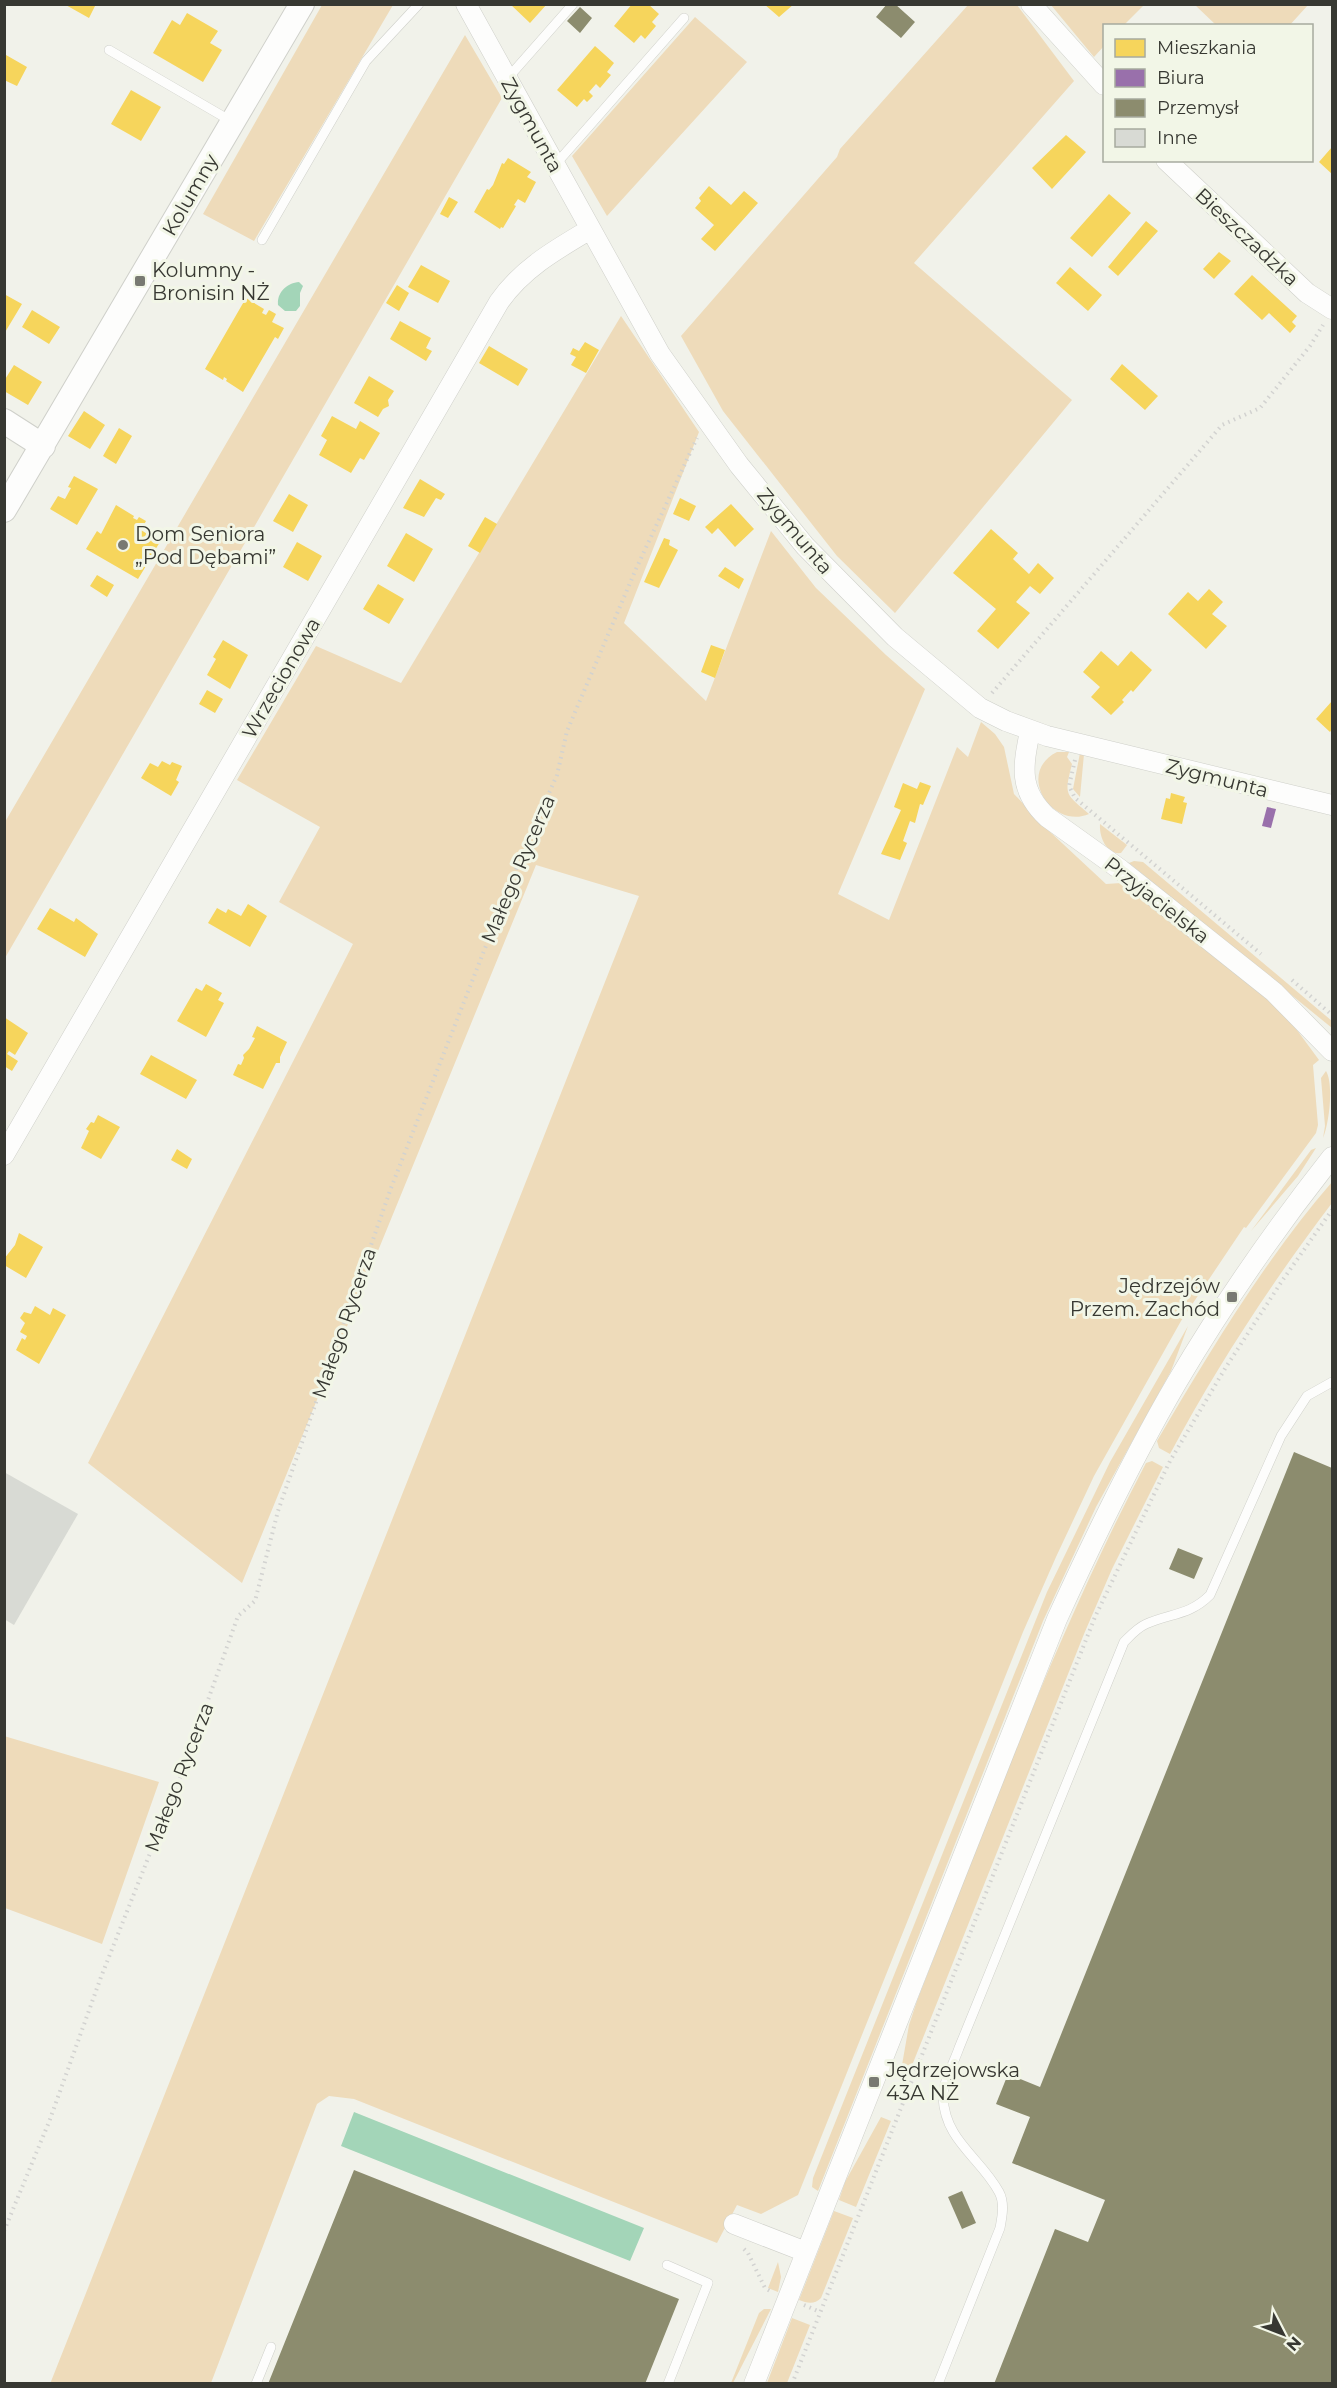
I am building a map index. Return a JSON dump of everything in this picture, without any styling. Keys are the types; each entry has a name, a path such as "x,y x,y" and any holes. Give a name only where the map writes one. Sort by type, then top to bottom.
{"street":[{"name":"Kolumny","path":"4,510 302,4"},
{"name":"Zygmunta","path":"466,4 589,230 660,354 706,422 823,566 895,637 980,708 1006,722 1077,744 1332,806"},
{"path":"1031,4 1103,84"},
{"name":"Bieszczadzka","path":"1168,162 1330,314"},
{"name":"Wrzecionowa","path":"4,1155 499,302 520,276 557,248 589,230"},
{"path":"4,421 43,446"},
{"name":"Przyjacielska","path":"1030,731 1024,778 1037,807 1047,817 1121,870 1274,992 1332,1051"},
{"path":"754,2384 1057,1619 1093,1541 1177,1382 1289,1212 1332,1157"},
{"path":"734,2224 806,2252"}],"lane":[{"path":"262,240 366,61 419,4"},
{"path":"507,79 573,4"},
{"path":"554,166 684,18"},
{"path":"109,50 233,122"},
{"path":"938,2384 1000,2228 1003,2210 1000,2193 952,2132 946,2116 943,2095 959,2048 1124,1642 1136,1629 1147,1623 1188,1612 1210,1595 1281,1436 1307,1396 1332,1382"},
{"path":"667,2265 708,2283 668,2384"},
{"path":"256,2384 271,2347"}],"path":[{"path":"980,708 1222,424 1260,408 1310,346 1330,314"},
{"name":"Małego Rycerza","path":"4,2231 49,2122 101,1977 183,1770 238,1616 255,1601 278,1511 391,1188 520,859 557,775 567,732 636,569 699,432 706,422"},
{"path":"1077,744 1069,786 1075,798 1262,955"},
{"path":"1288,978 1332,1015"},
{"path":"792,2384 1095,1617 1182,1442 1226,1366 1332,1210"},
{"path":"734,2245 748,2253 765,2288 778,2295"},
{"path":"797,2303 820,2312"}],"shaded area":[{"path":"322,5 393,5 254,241 203,214"},
{"path":"968,5 1017,5 1074,81 914,263 1072,400 895,613 837,556 723,411 681,336 837,157 840,149"},
{"path":"1051,5 1144,5 1125,24 1103,24 1103,47 1094,57"},
{"path":"1195,5 1308,5 1291,24 1215,24"},
{"path":"695,17 747,62 607,216 572,156"},
{"path":"465,35 502,98 5,958 5,822"},
{"path":"299,282 303,286 300,293 300,306 296,311 285,311 278,305 279,296 287,286"},
{"path":"621,316 699,432 624,623 706,701 771,531 816,588 925,689 838,894 889,920 957,747 968,757 981,722 995,734 1004,747 1014,794 1048,830 1106,884 1121,883 1266,998 1294,1026 1319,1060 1313,1065 1318,1125 1316,1133 1246,1228 1244,1227 1181,1321 1094,1476 1023,1632 798,2195 761,2214 737,2205 717,2243 354,2099 329,2096 317,2104 211,2383 50,2384 639,896 536,865 242,1583 88,1463 353,944 279,902 320,827 237,780 316,646 401,683"},
{"path":"1057,752 1069,752 1067,757 1072,764 1068,793 1089,814 1075,817 1062,814 1043,797 1039,785 1039,773 1045,761"},
{"path":"1080,753 1084,754 1080,797 1073,789"},
{"path":"1100,824 1127,845 1121,853 1111,851 1104,844"},
{"path":"1143,862 1332,1021 1332,1028 1129,863"},
{"path":"1326,1071 1330,1085 1330,1104 1323,1138 1325,1126 1321,1078"},
{"path":"1316,1148 1298,1176 1251,1231 1311,1150"},
{"path":"1332,1182 1332,1203 1246,1325 1170,1454 1159,1448 1157,1441 1239,1307 1283,1243"},
{"path":"1188,1326 1171,1371 1096,1507 1043,1621 818,2191 812,2187 813,2178 1047,1592 1110,1462"},
{"path":"1152,1461 1163,1467 1112,1569 1084,1634 911,2068 902,2065 909,2025 917,2001 1024,1729 1113,1528 1146,1463"},
{"path":"4,1736 159,1782 102,1944 5,1908"},
{"path":"354,2112 644,2228 630,2261 341,2146"},
{"path":"881,2117 891,2121 856,2207 839,2200 845,2182"},
{"path":"834,2211 853,2218 821,2298 810,2303 799,2300"},
{"path":"778,2262 781,2277 778,2292 768,2288"},
{"path":"764,2309 771,2309 731,2383 759,2313"},
{"path":"792,2318 810,2325 787,2383 767,2383"}],"building: Mieszkania":[{"path":"64,4 96,4 89,18"},
{"path":"510,4 547,4 530,23"},
{"path":"632,4 648,4 659,14 652,22 656,26 645,39 641,35 634,43 614,26"},
{"path":"764,4 794,4 779,17"},
{"path":"187,13 218,31 210,43 222,50 203,82 153,53 172,20 180,25"},
{"path":"595,46 614,63 607,72 611,75 600,88 596,84 589,92 593,96 587,102 584,99 577,107 557,90"},
{"path":"6,55 27,67 17,86 4,80"},
{"path":"131,90 161,107 141,141 111,124"},
{"path":"1066,135 1086,152 1052,189 1032,168"},
{"path":"1332,147 1332,174 1319,162"},
{"path":"508,158 531,172 527,177 536,182 525,203 518,199 503,228 500,229 474,212 487,189 489,190 493,185 502,163 504,164"},
{"path":"709,186 731,205 744,191 758,203 715,251 701,239 714,225 695,208 701,201 699,198"},
{"path":"1109,194 1131,213 1092,257 1070,238"},
{"path":"449,197 458,202 448,218 440,214"},
{"path":"1146,221 1158,231 1118,276 1108,267"},
{"path":"1219,252 1231,261 1214,279 1203,269"},
{"path":"421,265 450,281 438,303 408,287"},
{"path":"1070,267 1102,295 1088,311 1056,283"},
{"path":"1252,275 1297,316 1292,322 1296,326 1290,333 1269,313 1262,320 1234,294"},
{"path":"397,285 409,293 399,311 386,303"},
{"path":"4,294 22,304 4,334"},
{"path":"246,298 264,309 262,313 266,315 269,310 276,314 272,322 284,328 278,339 275,337 243,392 226,381 224,377 223,380 205,369"},
{"path":"32,310 60,327 49,344 22,327"},
{"path":"400,321 431,338 426,348 432,351 426,361 390,339"},
{"path":"585,342 599,350 586,373 571,365 576,357 570,354 573,348 579,351"},
{"path":"489,346 528,369 518,386 479,363"},
{"path":"1122,364 1158,396 1145,410 1110,379"},
{"path":"14,365 42,382 28,405 4,391 4,381"},
{"path":"369,376 394,391 388,400 389,406 383,409 378,417 354,403"},
{"path":"84,411 105,425 90,449 68,436"},
{"path":"332,416 356,429 360,421 380,433 364,460 360,458 351,473 319,455 327,440 321,436"},
{"path":"119,428 132,436 116,464 103,456"},
{"path":"74,476 98,489 77,525 50,509 58,496 65,499"},
{"path":"420,479 445,494 441,500 436,498 424,517 403,508"},
{"path":"289,494 308,505 293,532 273,521"},
{"path":"680,498 696,506 689,521 673,514"},
{"path":"731,504 754,529 735,547 718,528 712,534 705,527"},
{"name":"Dom Seniora „Pod Dębami”","path":"116,505 134,516 133,518 137,520 139,517 146,521 141,530 160,542 150,558 147,556 145,559 149,561 138,579 86,549 97,531 101,534"},
{"path":"485,517 497,524 480,553 468,546"},
{"path":"991,529 1018,553 1013,559 1029,574 1038,563 1054,578 1040,594 1030,586 1016,602 1030,613 998,649 977,631 996,609 953,573"},
{"path":"406,533 433,549 414,582 387,566"},
{"path":"664,538 670,540 669,545 678,550 659,588 644,582"},
{"path":"297,542 322,556 308,581 283,567"},
{"path":"725,567 744,579 739,589 718,576"},
{"path":"97,575 114,585 107,597 90,586"},
{"path":"378,584 404,599 389,624 363,609"},
{"path":"1209,589 1223,602 1212,614 1227,626 1206,649 1168,614 1188,592 1198,601"},
{"path":"223,640 248,655 230,689 207,675 216,659 213,657"},
{"path":"711,645 725,650 715,678 701,672"},
{"path":"1101,651 1118,666 1131,651 1152,670 1133,692 1131,690 1122,700 1124,702 1111,715 1091,697 1100,687 1083,672"},
{"path":"207,690 223,699 215,713 199,704"},
{"path":"1332,701 1332,729 1330,732 1316,719"},
{"path":"162,761 170,765 172,762 182,766 176,780 179,782 171,796 141,778 150,763 158,767"},
{"path":"920,782 931,786 923,805 920,804 915,823 910,821 903,841 907,843 900,860 881,854 901,810 894,807 903,783 917,789"},
{"path":"1171,793 1185,797 1183,802 1187,803 1182,824 1161,819 1166,798 1170,799"},
{"path":"248,904 267,916 250,947 208,923 217,908 226,913 228,909 241,916"},
{"path":"50,908 74,922 76,918 98,934 85,957 37,929"},
{"path":"206,984 222,993 218,1000 224,1003 206,1037 177,1021 196,988 202,991"},
{"path":"4,1017 28,1033 15,1055 9,1051 7,1054 18,1061 12,1071 4,1066"},
{"path":"257,1026 287,1042 280,1057 280,1063 276,1063 263,1089 233,1075 255,1038 252,1037"},
{"path":"151,1055 197,1080 186,1099 140,1074"},
{"path":"98,1115 120,1127 101,1159 81,1148 89,1131 86,1129 91,1122 94,1123"},
{"path":"177,1149 192,1159 187,1169 171,1160"},
{"path":"19,1233 43,1247 26,1278 4,1265 4,1259 15,1245"},
{"path":"35,1306 50,1315 53,1308 66,1315 39,1364 16,1350 22,1338 25,1340 27,1336 20,1332 25,1323 20,1318 24,1312 31,1314"}],"building: Biura":[{"path":"1267,807 1276,809 1271,828 1262,826"}],"building: Przemysł":[{"path":"887,4 895,4 915,22 901,38 876,17"},
{"path":"580,7 592,18 580,33 567,21"},
{"path":"1294,1452 1332,1468 1332,2384 994,2384 1055,2229 1088,2242 1105,2200 1012,2163 1030,2117 996,2104 1008,2074 1040,2087"},
{"path":"1178,1548 1203,1558 1194,1579 1169,1569"},
{"path":"354,2170 679,2299 645,2384 268,2384"},
{"path":"962,2191 976,2223 962,2229 948,2197"}],"building: Inne":[{"path":"4,1472 78,1514 14,1625 4,1619"}],"place":[{"name":"Kolumny - Bronisin NŻ","path":"140,281"},
{"name":"Dom Seniora „Pod Dębami”","path":"123,545"},
{"name":"Jędrzejów Przem. Zachód","path":"1232,1297"},
{"name":"Jędrzejowska 43A NŻ","path":"874,2082"}]}
